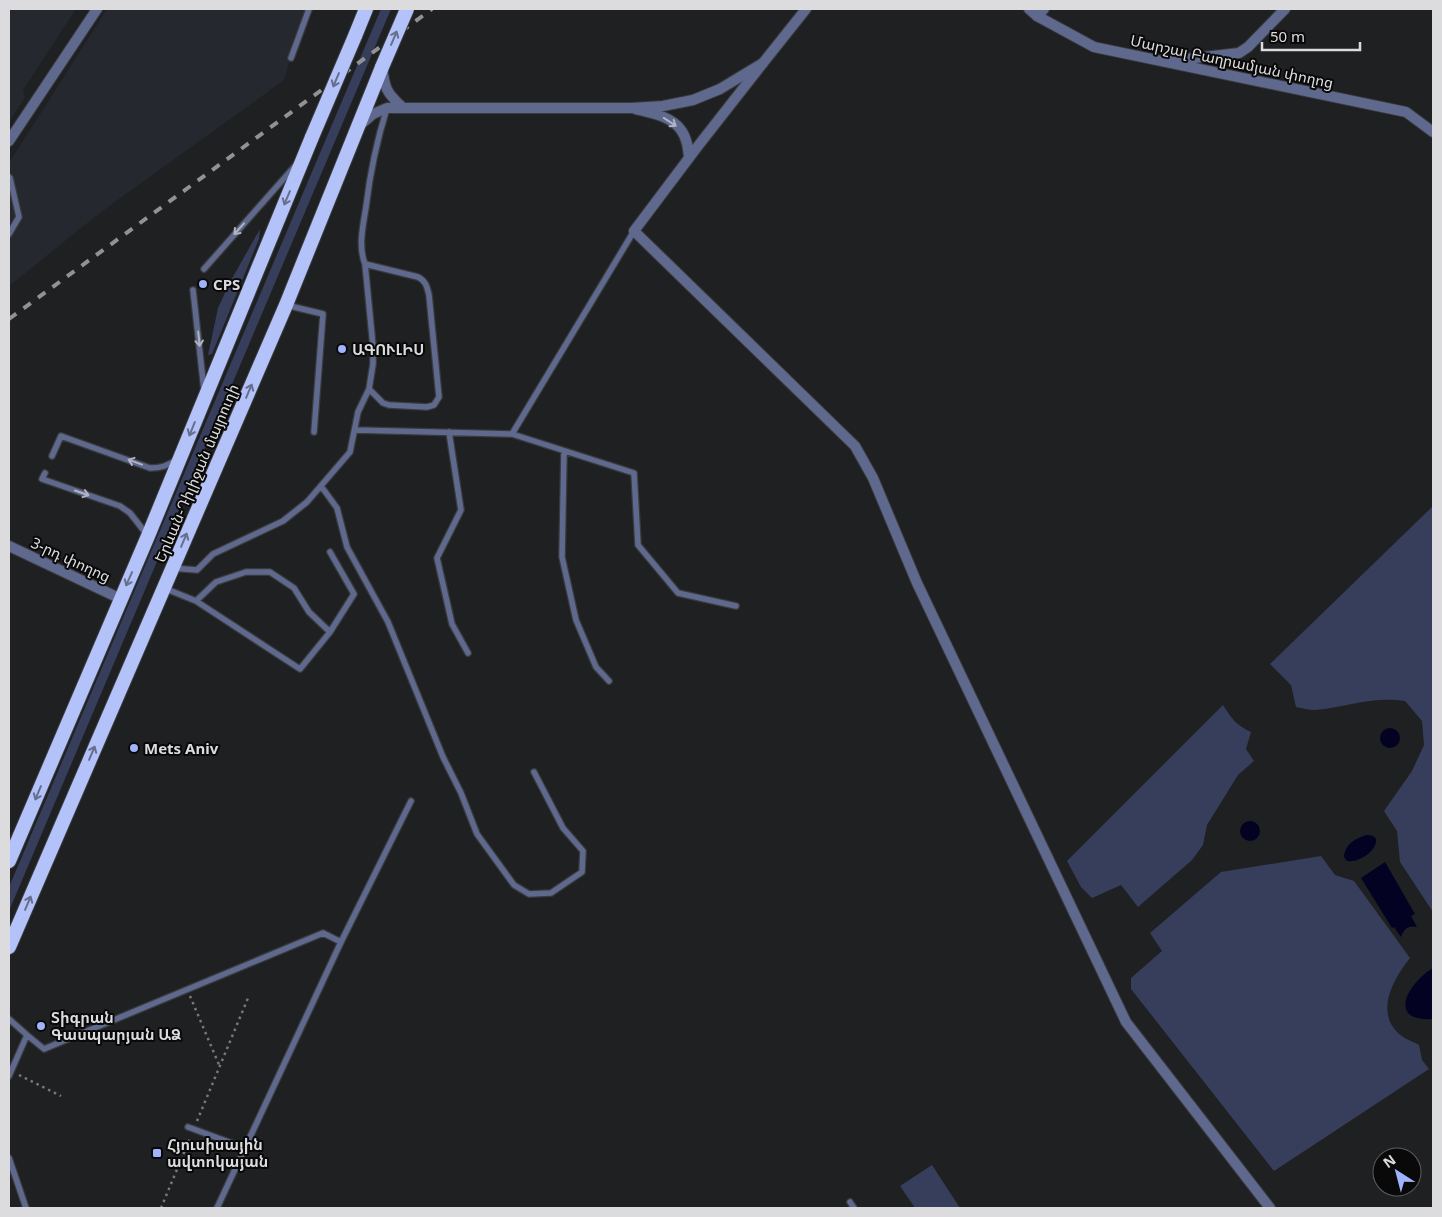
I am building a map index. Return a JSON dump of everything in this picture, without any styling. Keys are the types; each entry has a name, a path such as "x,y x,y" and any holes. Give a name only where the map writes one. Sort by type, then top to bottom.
{"highway":[{"name":"Երևան-Դիլիջան մայրուղի","path":"9,862 148,536 366,9"},
{"name":"Երևան-Դիլիջան մայրուղի","path":"9,948 286,304 407,9"}],"street":[{"path":"9,141 97,9"},
{"path":"806,9 689,157 634,231 855,446 873,478 918,583 1126,1022 1270,1208"},
{"name":"Մարշալ Բաղրամյան փողոց","path":"1029,9 1040,12 1094,47 1406,112 1433,132"},
{"path":"1164,62 1239,53 1248,47 1285,9"},
{"path":"358,126 373,114 388,108 402,107 631,108 663,106 693,100 720,89 763,63"},
{"path":"382,67 385,88 390,97 402,107"},
{"path":"631,108 670,120 681,130 686,139 689,157"},
{"name":"3-րդ փողոց","path":"9,546 121,599"}],"lane":[{"path":"291,58 308,9"},
{"path":"172,568 197,570 213,554 283,521 307,502 350,452 358,412 369,389 373,364 366,264 362,256 361,237 370,176 380,130 388,108"},
{"path":"204,269 306,153"},
{"path":"9,177 19,217 9,234"},
{"path":"512,434 634,231"},
{"path":"366,264 423,279 429,295 440,397 434,405 428,407 388,406 382,403 369,389"},
{"path":"193,290 205,396"},
{"path":"286,304 323,314 314,432"},
{"path":"355,430 512,434 634,473 638,545 678,593 736,606"},
{"path":"449,432 461,510 438,558 452,624 468,653"},
{"path":"52,456 61,436 150,468 167,466 180,458"},
{"path":"564,451 562,557 576,620 596,667 609,681"},
{"path":"45,473 42,479 120,506 130,513 148,536"},
{"path":"321,486 336,508 347,547 388,622 443,757 461,793 476,834 514,885 529,894 551,893 582,872 583,851 563,828 534,772"},
{"path":"164,588 196,601 300,668 330,632 354,594 330,552"},
{"path":"196,601 216,582 246,572 270,572 294,588 309,612 330,632"},
{"path":"217,1208 341,942 411,801"},
{"path":"9,1019 44,1050 322,933 341,942"},
{"path":"10,1073 27,1035"},
{"path":"191,1128 245,1148"},
{"path":"9,1158 26,1208"},
{"path":"850,1202 854,1208"}],"path":[{"path":"187,990 220,1067"},
{"path":"161,1208 191,1128 220,1067 248,998"},
{"path":"10,1073 61,1096"}],"shaded area":[{"path":"9,9 76,9 23,90 25,97 9,122"},
{"path":"107,9 305,9 284,80 101,212 9,286 9,163"},
{"path":"381,9 391,9 9,911 9,887"},
{"path":"260,229 259,239 212,354 208,355 218,308 230,282"},
{"path":"1433,506 1433,912 1400,862 1397,831 1384,811 1412,771 1424,745 1422,721 1405,701 1370,701 1315,710 1296,707 1291,685 1270,664"},
{"path":"1223,705 1235,721 1251,732 1246,749 1254,761 1238,775 1207,825 1203,845 1192,860 1138,907 1121,885 1092,898 1081,887 1067,861"},
{"path":"1390,728 1397,731 1400,738 1397,745 1390,748 1383,745 1380,738 1383,731"},
{"path":"1250,821 1257,824 1260,831 1257,838 1250,841 1243,838 1240,831 1243,824"},
{"path":"1367,835 1373,836 1376,839 1373,849 1362,858 1355,861 1347,861 1344,857 1349,845"},
{"path":"1321,856 1335,875 1354,881 1410,958 1398,975 1389,995 1388,1015 1391,1024 1398,1033 1419,1045 1422,1060 1429,1069 1274,1171 1131,989 1131,978 1162,951 1150,933 1221,872"},
{"path":"1385,862 1415,914 1411,916 1417,927 1407,928 1401,937 1394,927 1392,928 1361,878"},
{"path":"1433,968 1433,1019 1418,1018 1410,1014 1406,1008 1406,1000 1416,983"},
{"path":"932,1165 960,1208 915,1208 900,1186"}],"railway":[{"path":"9,319 432,9"}],"place":[{"name":"CPS","path":"203,284"},
{"name":"ԱԳՈՒԼԻՍ","path":"342,349"},
{"name":"Mets Aniv","path":"134,748"},
{"name":"Տիգրան Գասպարյան ԱՁ","path":"41,1026"},
{"name":"Հյուսիսային ավտոկայան","path":"157,1153"}]}
